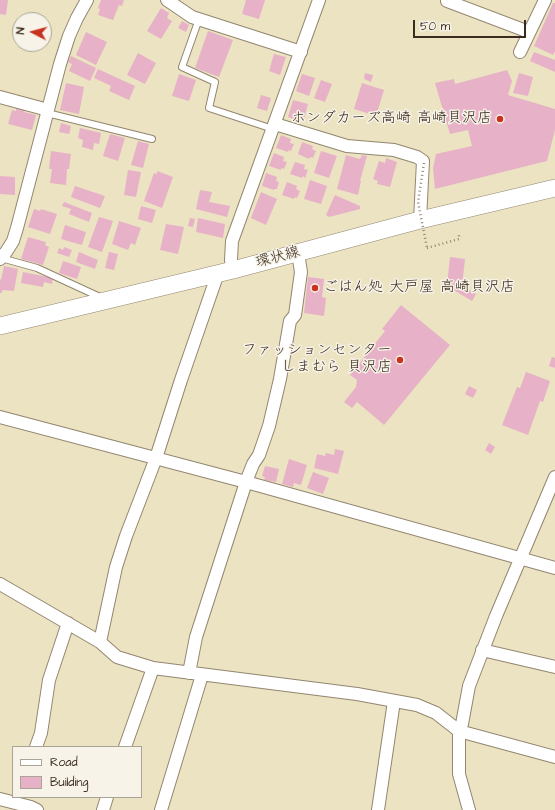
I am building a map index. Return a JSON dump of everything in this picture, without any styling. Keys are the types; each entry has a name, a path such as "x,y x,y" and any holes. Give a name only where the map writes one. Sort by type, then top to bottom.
{"street":[{"path":"167,0 192,17 301,52"},
{"path":"100,642 116,567 126,536 156,458 181,380 231,260 232,241 319,0"},
{"path":"520,52 545,0"},
{"path":"1,258 13,241 60,64 69,36 84,1"},
{"path":"447,1 529,32"},
{"path":"0,97 48,111"},
{"path":"274,127 347,146 394,150 417,157 423,161 420,220"},
{"name":"環状線","path":"0,326 226,272 420,220 555,188"},
{"path":"189,673 196,638 246,482 253,464 259,455 269,426 280,379 290,321 294,315 301,272 298,253"},
{"path":"0,417 246,482 555,568"},
{"path":"469,810 458,774 459,731 462,724 469,686 482,650 555,476"},
{"path":"0,584 100,642 117,657 153,668 357,694 417,705 436,713 459,731 555,757"},
{"path":"36,746 41,733 49,680 68,623"},
{"path":"482,650 555,667"},
{"path":"125,746 153,668"},
{"path":"161,810 202,675"},
{"path":"378,810 394,702"},
{"path":"103,810 107,798"},
{"path":"0,799 37,810"}],"lane":[{"path":"199,19 182,67 215,82 209,108 274,127"},
{"path":"48,111 152,139"},
{"path":"1,258 37,268 107,300"}],"path":[{"path":"424,163 418,202 427,248 459,239 459,234"}],"building":[{"path":"0,0 8,0 6,15 0,14"},
{"path":"101,0 124,0 122,6 119,5 113,20 98,15 100,9 98,8"},
{"path":"246,0 265,0 259,19 242,14"},
{"path":"553,3 555,3 555,51 553,55 534,46"},
{"path":"161,8 169,13 167,18 172,21 161,39 147,31"},
{"path":"182,21 189,25 186,32 178,28"},
{"path":"208,31 233,40 219,77 195,68"},
{"path":"86,32 107,42 96,65 76,55"},
{"path":"534,52 555,60 555,72 530,61"},
{"path":"138,53 156,63 145,84 127,75"},
{"path":"274,54 286,57 280,75 269,71"},
{"path":"71,56 96,68 90,81 69,71 72,64 68,62"},
{"path":"98,69 135,86 129,100 109,91 111,86 94,78"},
{"name":"ホンダカーズ高崎 高崎貝沢店","path":"507,70 512,81 508,95 555,109 555,130 547,161 435,189 433,168 436,154 472,146 468,130 450,134 435,83 454,79 455,84"},
{"path":"365,73 373,75 371,82 364,79"},
{"path":"519,73 533,77 528,96 513,93"},
{"path":"179,74 196,80 189,101 172,96"},
{"path":"302,74 315,78 309,96 296,91"},
{"path":"321,80 332,84 325,102 314,98"},
{"path":"66,83 84,87 79,114 60,110"},
{"path":"362,83 384,90 376,116 354,109"},
{"path":"261,95 271,98 267,111 257,108"},
{"path":"293,100 308,104 304,119 300,117 299,121 288,117"},
{"path":"16,108 36,115 32,130 8,124 12,110 16,111"},
{"path":"61,123 71,126 69,134 59,132"},
{"path":"80,128 101,133 99,144 94,143 93,150 82,147 83,140 78,138"},
{"path":"110,134 125,138 118,161 103,156"},
{"path":"281,135 291,139 290,143 294,144 291,151 289,150 288,152 276,148"},
{"path":"138,141 149,144 143,168 131,165"},
{"path":"302,142 313,146 312,149 316,151 313,158 310,157 309,159 298,154"},
{"path":"51,151 71,154 69,169 67,169 66,185 50,183 52,169 49,169"},
{"path":"321,151 337,156 329,178 314,173"},
{"path":"274,153 284,157 283,161 287,162 284,169 281,168 281,170 269,166"},
{"path":"346,155 360,159 362,155 367,156 358,195 337,189"},
{"path":"386,158 397,162 390,187 377,184 378,181 373,179 379,161 385,163"},
{"path":"295,162 305,165 304,169 308,170 305,178 303,176 302,178 290,174"},
{"path":"128,170 141,172 136,197 124,195"},
{"path":"157,171 173,177 162,208 144,201 154,173 157,174"},
{"path":"266,173 277,177 276,181 279,182 277,189 274,190 262,186"},
{"path":"0,176 15,177 15,195 0,194"},
{"path":"310,180 327,186 321,204 304,199"},
{"path":"287,182 297,186 296,189 300,191 297,198 295,197 294,199 282,195"},
{"path":"75,186 105,196 100,208 71,197"},
{"path":"200,190 212,192 209,202 230,206 227,217 196,209"},
{"path":"261,192 277,199 266,225 251,218"},
{"path":"335,195 360,206 360,209 329,217 326,215"},
{"path":"64,202 92,213 89,222 69,214 71,209 62,206"},
{"path":"141,206 156,210 152,223 138,219"},
{"path":"34,209 40,211 41,209 57,214 50,234 28,227"},
{"path":"99,217 113,221 102,252 88,247"},
{"path":"190,218 195,219 193,227 188,226"},
{"path":"198,218 225,224 223,238 196,232"},
{"path":"119,221 141,228 135,245 131,243 128,250 112,244"},
{"path":"166,224 184,227 178,254 160,250"},
{"path":"65,225 86,232 82,245 61,239"},
{"path":"28,237 46,242 45,245 49,247 43,265 21,259"},
{"path":"64,247 72,250 69,257 57,253 59,248 63,250"},
{"path":"79,252 98,260 95,269 76,262"},
{"path":"109,252 118,254 114,270 105,268"},
{"path":"450,257 465,259 462,286 476,294 472,301 452,289 453,286 447,285"},
{"path":"63,261 81,267 77,279 59,273"},
{"path":"4,266 18,269 14,291 2,290 2,293 0,293 0,279 1,280"},
{"path":"23,272 53,278 52,284 44,282 43,287 21,283"},
{"name":"ごはん処 大戸屋 高崎貝沢店","path":"308,277 324,279 322,297 326,298 324,316 304,313"},
{"name":"ファッションセンター しまむら 貝沢店","path":"401,305 450,345 384,425 357,402 352,408 344,402 356,387 357,380 350,375 385,331 382,329"},
{"path":"552,357 555,358 555,368 549,366"},
{"path":"526,372 550,381 543,402 540,401 528,435 502,425 517,387 520,388"},
{"path":"469,386 477,390 473,398 465,394"},
{"path":"489,443 495,447 491,454 485,450"},
{"path":"335,449 344,451 338,474 314,468 317,454 325,456 326,453 334,455"},
{"path":"289,459 307,465 301,485 294,483 293,487 282,484"},
{"path":"265,466 279,469 276,482 264,480 265,477 262,476"},
{"path":"313,472 329,478 323,494 307,488"}],"place":[{"name":"ホンダカーズ高崎 高崎貝沢店","path":"500,119"},
{"name":"ごはん処 大戸屋 高崎貝沢店","path":"315,288"},
{"name":"ファッションセンター しまむら 貝沢店","path":"400,360"}]}
